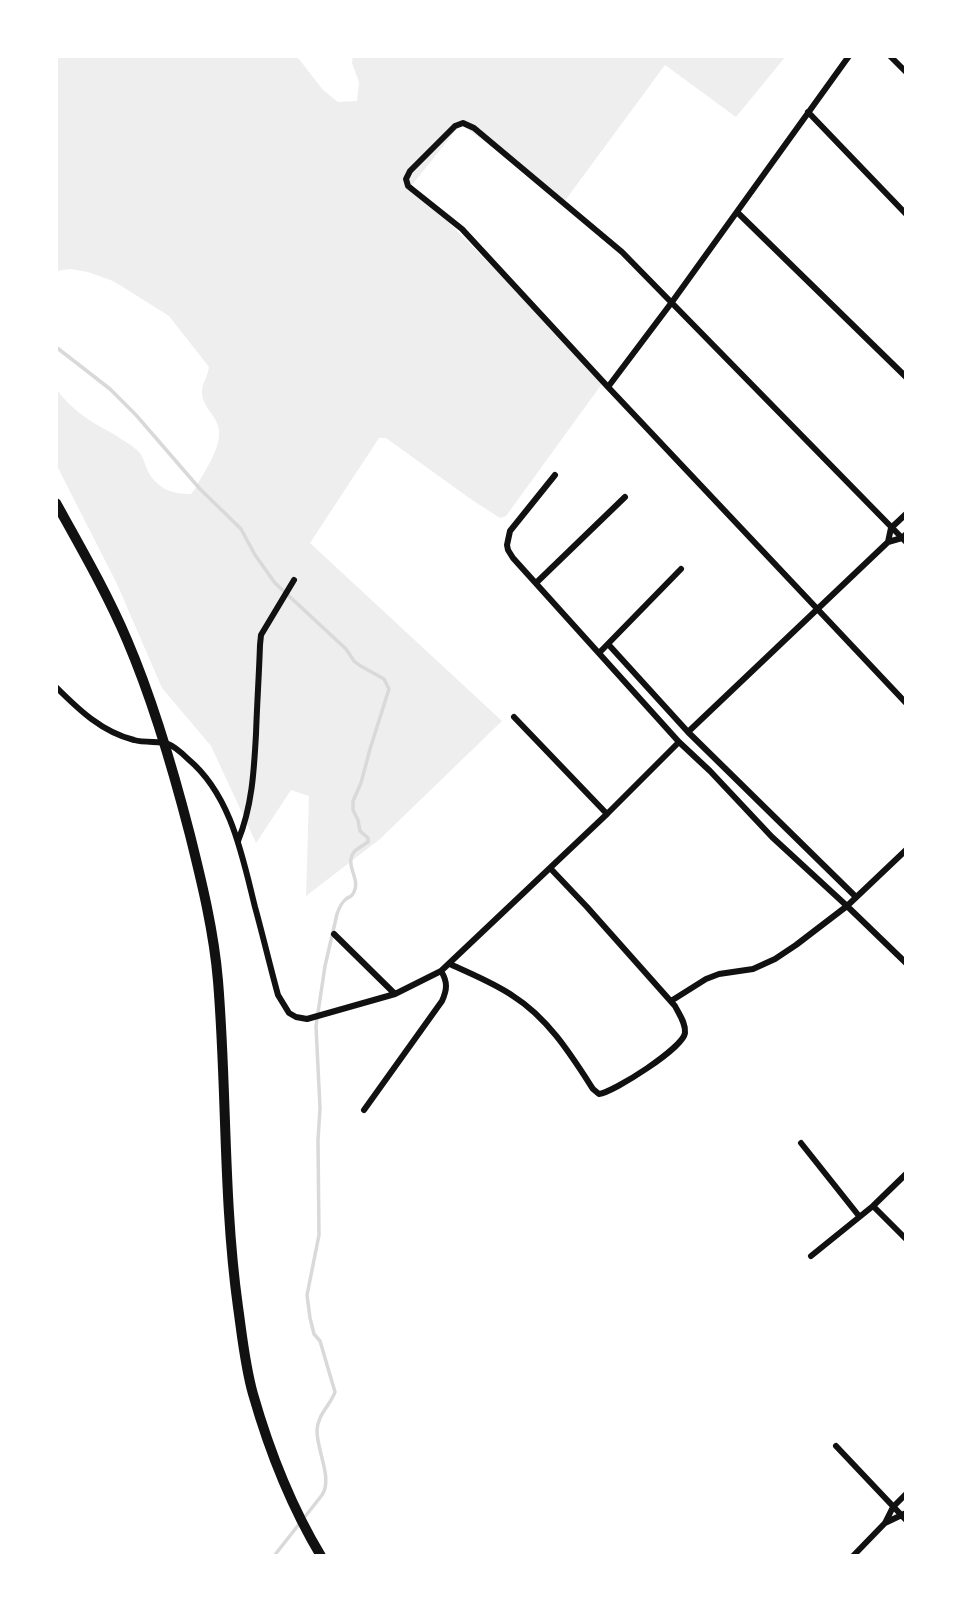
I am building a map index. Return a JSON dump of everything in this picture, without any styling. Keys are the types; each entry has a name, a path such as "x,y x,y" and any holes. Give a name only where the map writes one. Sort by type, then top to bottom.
{"highway":[{"path":"56,503 127,640 165,743 199,872 218,981 231,1249 241,1334 252,1392 271,1449 294,1506 321,1556"}],"street":[{"path":"607,387 672,302 849,56"},
{"path":"890,56 906,72"},
{"path":"808,112 906,214"},
{"path":"905,538 891,528 622,252 484,136 467,124 455,126 410,171 406,179 408,186 462,229 607,387 906,703"},
{"path":"737,212 906,377"},
{"path":"555,475 510,531 507,544 513,558 680,742 772,837 906,963"},
{"path":"536,583 625,497"},
{"path":"888,542 891,528 906,514"},
{"path":"688,732 888,542 905,538"},
{"path":"600,652 681,569"},
{"path":"238,841 249,807 254,770 261,635 294,580"},
{"path":"608,644 688,732 856,897"},
{"path":"56,687 78,709 114,733 144,742 165,743 182,753 211,784 225,808 238,841 278,995 289,1013 307,1019 395,994 441,971 680,742"},
{"path":"514,717 607,814"},
{"path":"671,1001 706,979 719,974 753,969 775,959 847,906 906,850"},
{"path":"450,964 513,996 529,1008 564,1045 599,1094 612,1090 678,1044 685,1029 671,1001 550,868"},
{"path":"334,934 395,994"},
{"path":"364,1110 442,1001 447,983 441,971"},
{"path":"801,1143 859,1216"},
{"path":"811,1256 873,1206 906,1174"},
{"path":"873,1206 906,1239"},
{"path":"836,1446 905,1517"},
{"path":"853,1556 885,1523 893,1507 906,1494"},
{"path":"885,1523 905,1517"}],"shaded area":[{"path":"56,56 293,56 299,59 323,90 338,102 357,101 359,82 352,63 353,56 786,56 736,117 665,65 564,202 461,124 412,185 604,381 506,516 500,518 386,438 379,438 310,543 502,721 380,839 306,896 309,796 291,790 256,843 211,746 162,688 117,584 56,464 56,388 80,413 137,450 154,480 174,492 191,494 195,489 213,457 219,431 202,394 209,367 169,316 113,281 88,272 70,269 56,271"}],"waterway":[{"path":"56,347 110,389 136,415 200,489 241,529 275,583 346,649 354,661 384,679 389,689 361,783 353,801 360,831 368,838 368,842 351,857 356,887 352,896 341,904 337,914 325,966 316,1026 320,1108 319,1235 307,1295 314,1334 320,1341 335,1392 321,1415 317,1431 326,1481 322,1495 274,1556"}]}
